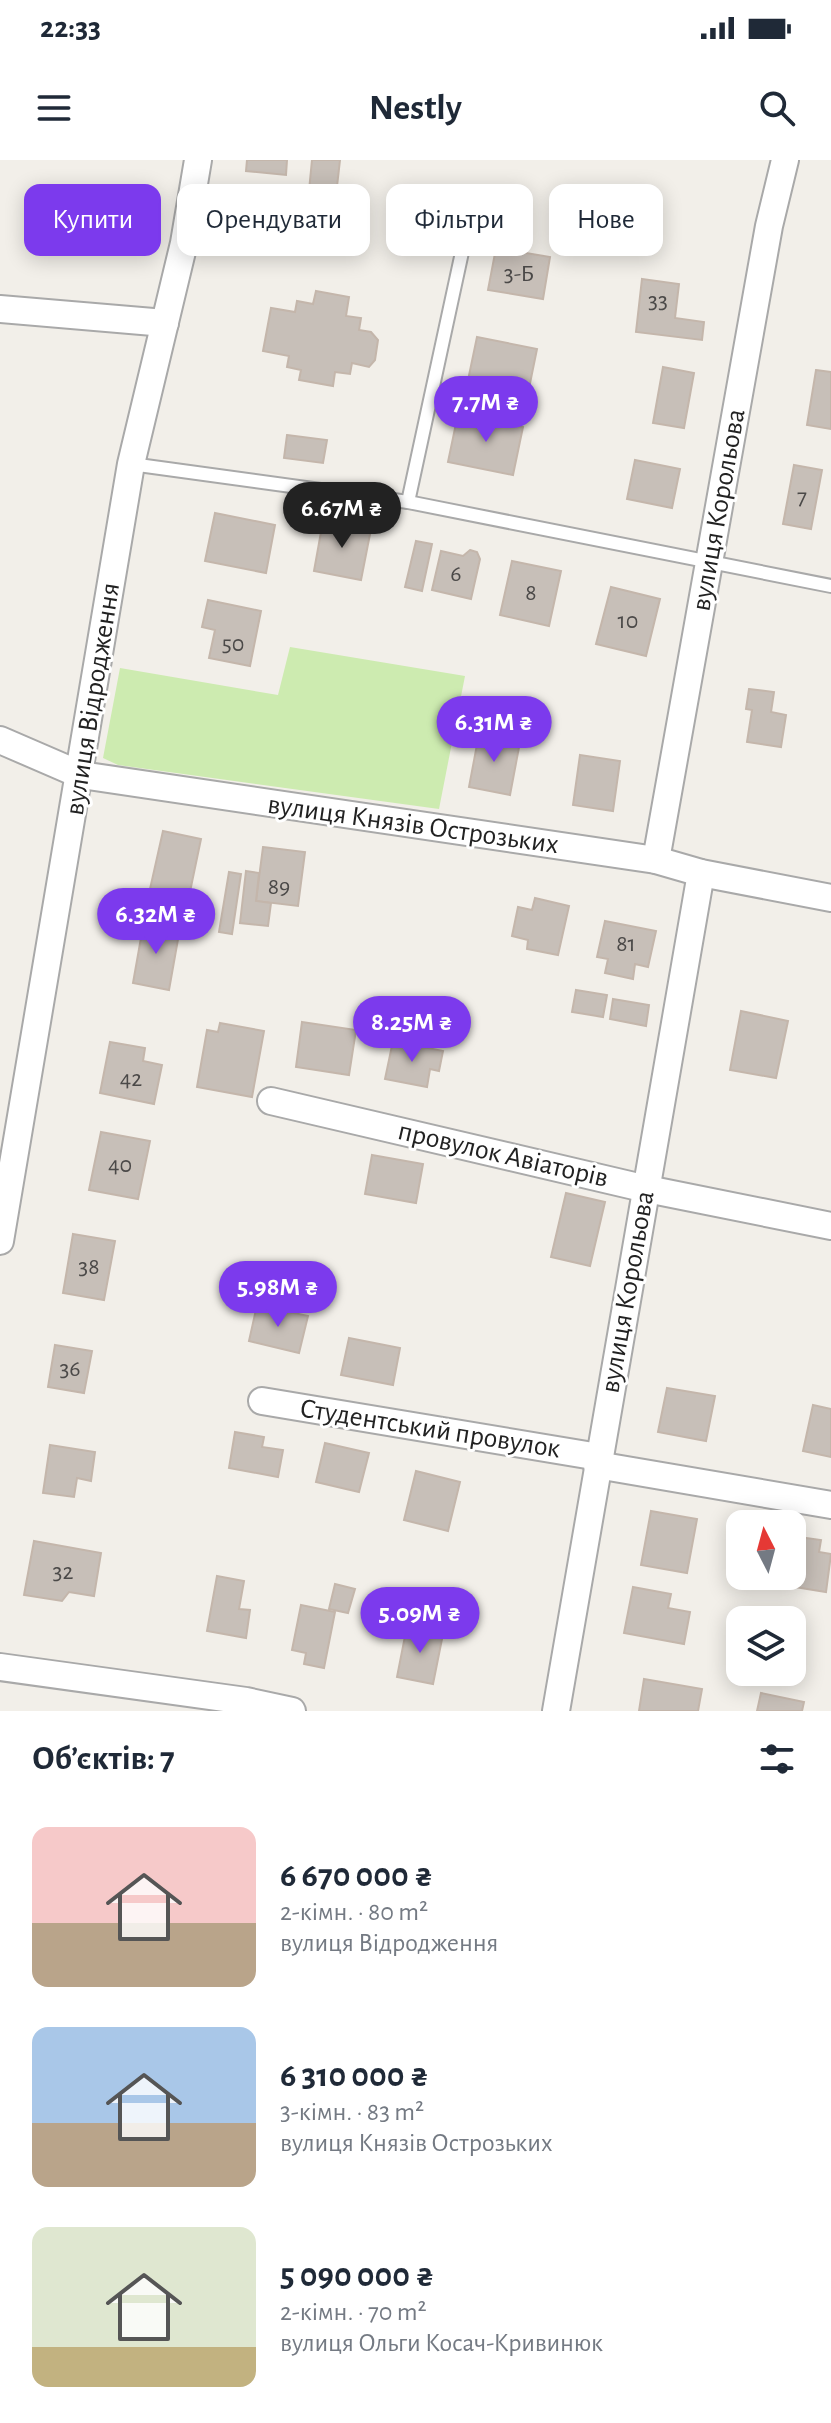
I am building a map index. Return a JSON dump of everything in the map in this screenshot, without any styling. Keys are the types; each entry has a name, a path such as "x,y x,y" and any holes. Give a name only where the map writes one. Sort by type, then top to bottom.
{"street":[{"name":"вулиця Відродження","path":"0,1241 131,464 184,243 198,160"},
{"name":"вулиця Корольова","path":"656,860 769,226 785,160"},
{"path":"0,309 165,323"},
{"name":"вулиця Князів Острозьких","path":"0,740 81,775 656,860 701,873 831,898"},
{"name":"вулиця Корольова","path":"556,1711 701,873"},
{"name":"провулок Авіаторів","path":"271,1101 647,1189 831,1226"},
{"name":"Студентський провулок","path":"262,1401 831,1505"},
{"path":"0,1667 246,1701 292,1711"}],"lane":[{"path":"408,502 461,256"},
{"path":"131,464 408,502 831,586"}],"green space":[{"path":"290,647 465,676 439,809 118,765 103,758 120,668 278,695"}],"building":[{"path":"247,160 287,160 286,175 246,171"},
{"path":"312,160 340,160 337,184 310,184"},
{"path":"533,254 550,257 543,299 488,290 494,256"},
{"path":"642,279 679,284 675,318 704,322 702,340 636,332"},
{"path":"316,291 349,297 346,316 361,318 359,330 371,332 378,340 375,360 369,367 352,363 350,374 335,372 333,386 299,380 301,370 287,367 289,356 263,351 271,308 295,312 297,301 313,304"},
{"path":"477,337 537,349 527,398 467,385"},
{"path":"663,367 694,373 684,428 653,423"},
{"path":"816,370 831,372 831,429 807,425"},
{"path":"458,414 523,427 513,475 448,462"},
{"path":"287,435 327,440 323,463 284,458"},
{"path":"635,460 680,469 672,508 627,499"},
{"path":"794,465 822,470 811,529 783,524"},
{"path":"215,513 275,525 266,573 205,561"},
{"path":"323,521 371,529 361,580 314,571"},
{"path":"416,541 432,544 422,591 405,587"},
{"path":"470,550 477,552 480,559 471,599 432,590 441,551 463,556"},
{"path":"512,561 561,571 549,626 500,615"},
{"path":"611,587 660,599 646,656 596,644"},
{"path":"208,600 261,611 250,666 209,658 215,630 202,627"},
{"path":"749,689 774,692 771,712 786,715 781,747 747,742 752,710 746,709"},
{"path":"479,734 520,742 510,795 469,787"},
{"path":"580,755 620,761 613,811 573,805"},
{"path":"163,831 201,839 187,906 148,898"},
{"path":"263,847 305,852 298,906 256,901"},
{"path":"246,871 259,873 256,901 271,903 268,926 240,923"},
{"path":"229,872 241,874 232,934 219,932"},
{"path":"535,898 569,906 558,955 527,949 528,940 512,936 518,907 532,910"},
{"path":"144,921 180,928 169,990 133,983"},
{"path":"605,921 656,931 648,967 635,964 633,979 605,973 608,959 597,957"},
{"path":"576,990 607,995 603,1017 572,1012"},
{"path":"613,999 649,1005 646,1026 610,1019"},
{"path":"741,1011 788,1021 776,1078 730,1070"},
{"path":"302,1022 356,1030 349,1075 296,1067"},
{"path":"220,1023 264,1031 252,1097 197,1087 207,1030 218,1032"},
{"path":"393,1041 443,1051 439,1071 430,1069 427,1087 385,1079"},
{"path":"110,1042 145,1048 143,1061 162,1065 154,1104 100,1093"},
{"path":"101,1132 150,1141 138,1199 89,1190"},
{"path":"372,1155 423,1164 416,1203 365,1194"},
{"path":"566,1193 605,1202 590,1266 551,1257"},
{"path":"73,1234 115,1241 104,1300 63,1293"},
{"path":"257,1305 308,1316 299,1353 249,1341"},
{"path":"349,1338 400,1348 393,1385 341,1375"},
{"path":"55,1345 92,1351 84,1393 48,1387"},
{"path":"667,1388 715,1396 706,1441 658,1432"},
{"path":"813,1405 831,1409 831,1457 803,1451"},
{"path":"235,1432 264,1437 262,1447 283,1450 278,1477 229,1468"},
{"path":"325,1443 369,1453 359,1492 316,1482"},
{"path":"50,1445 95,1452 91,1481 77,1478 74,1497 43,1493"},
{"path":"416,1471 460,1482 448,1531 404,1520"},
{"path":"651,1511 697,1519 687,1573 641,1565"},
{"path":"806,1538 821,1540 819,1552 831,1554 826,1592 806,1589"},
{"path":"34,1541 101,1553 94,1596 69,1592 62,1601 24,1595"},
{"path":"217,1576 244,1581 239,1609 250,1610 246,1638 207,1631"},
{"path":"335,1584 355,1589 348,1613 329,1609"},
{"path":"633,1587 671,1594 668,1608 690,1612 684,1644 624,1633"},
{"path":"301,1605 335,1612 324,1668 304,1664 306,1653 292,1650"},
{"path":"407,1626 443,1634 433,1684 397,1677"},
{"path":"644,1679 702,1689 698,1711 639,1711"},
{"path":"761,1693 804,1702 802,1711 757,1711"}]}
